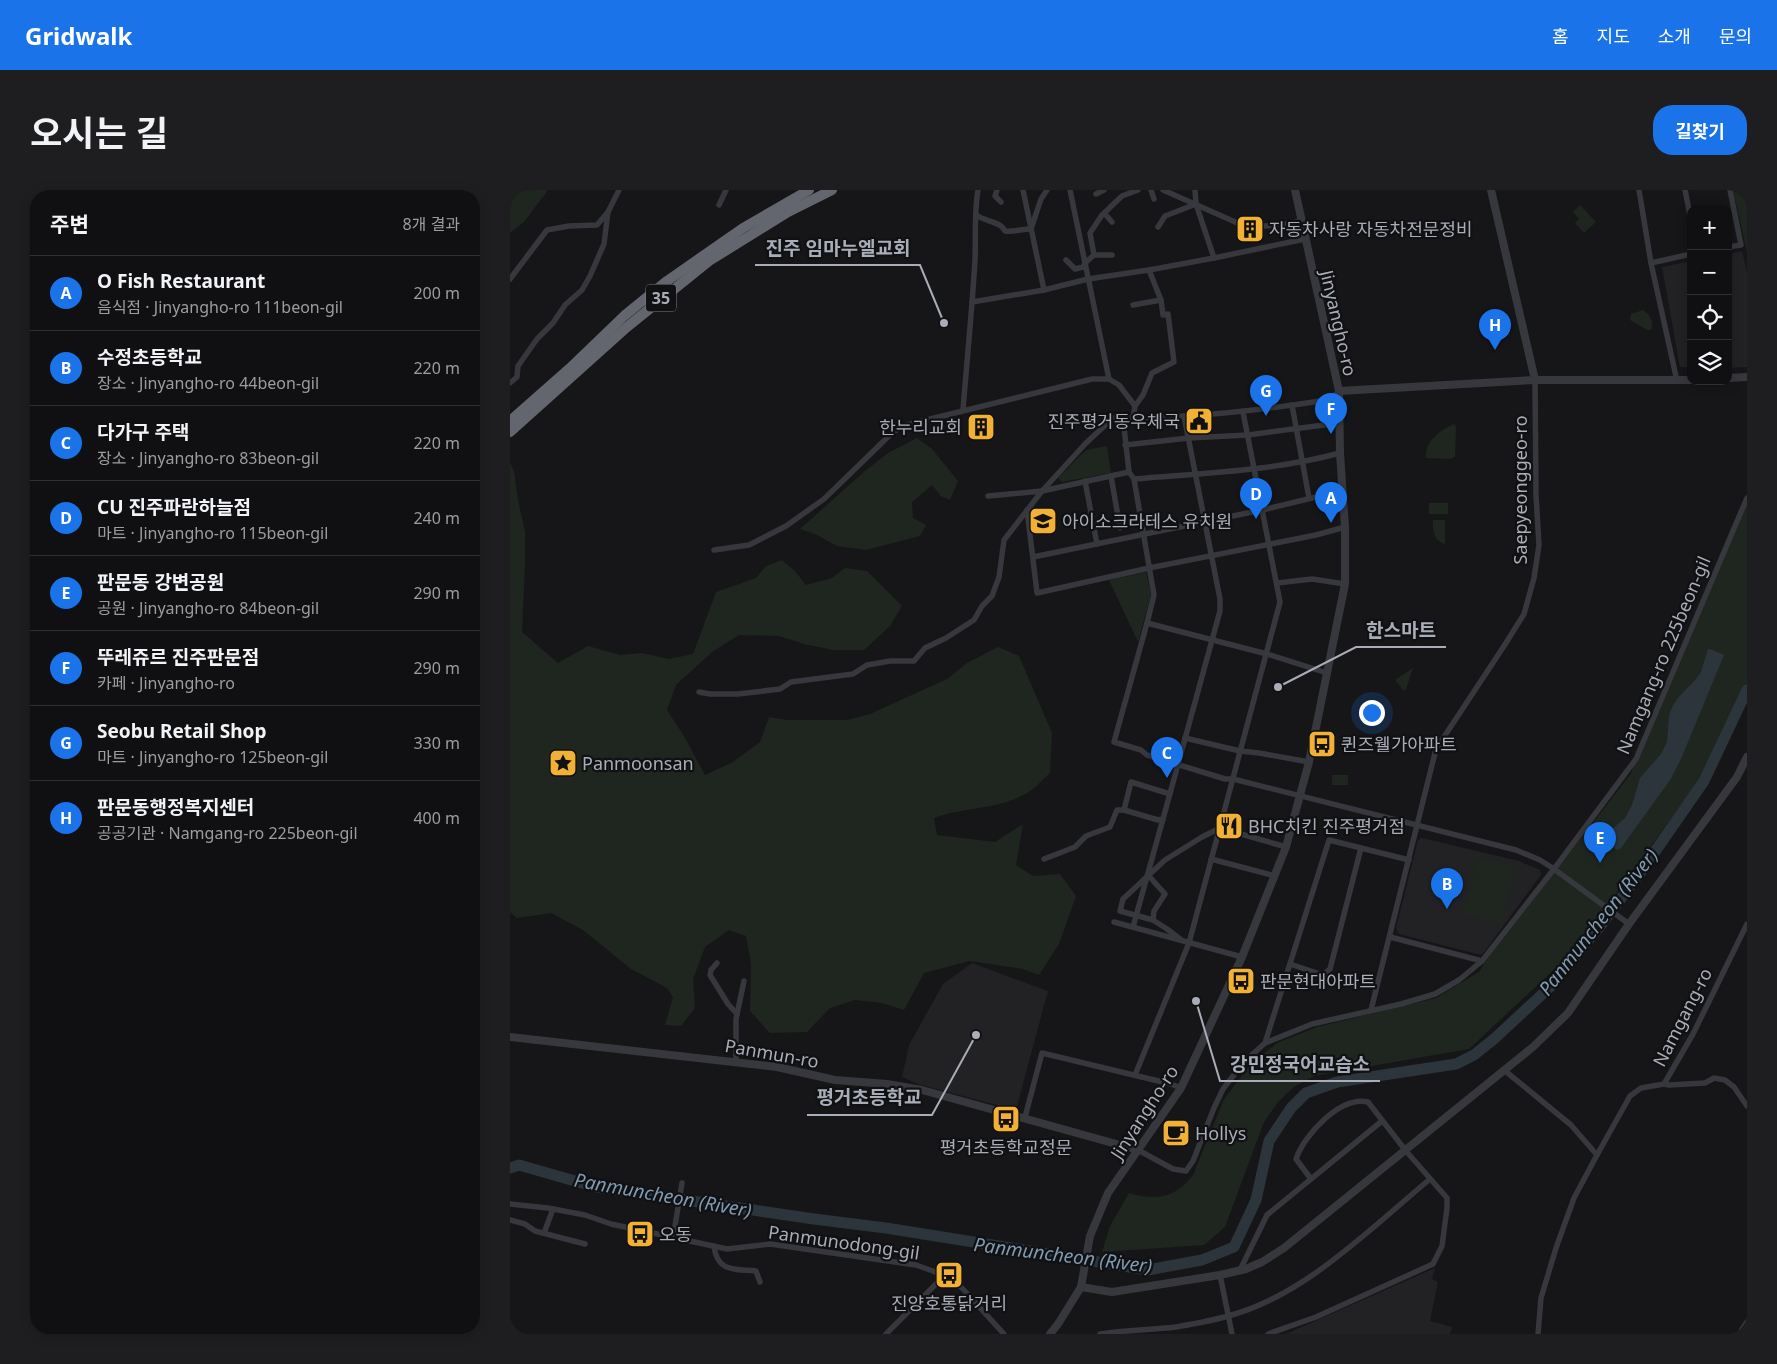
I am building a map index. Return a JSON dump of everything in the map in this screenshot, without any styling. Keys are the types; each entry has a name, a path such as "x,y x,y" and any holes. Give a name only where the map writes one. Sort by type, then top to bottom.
{"highway":[{"name":"35","path":"510,421 570,368 624,316 667,281 743,228 809,190"},
{"name":"35","path":"510,432 626,327 709,261 788,212 832,190"}],"street":[{"path":"510,279 547,230 569,226 597,225 608,212 619,190"},
{"path":"719,205 726,190"},
{"path":"963,410 972,302 978,190"},
{"path":"997,190 995,196 1001,202"},
{"path":"1023,190 1044,290"},
{"path":"1031,229 1041,199 1047,190"},
{"path":"1070,190 1109,379"},
{"path":"1096,194 1104,190"},
{"path":"1094,254 1090,233 1102,215 1122,196 1138,190"},
{"path":"1151,190 1154,199"},
{"path":"1163,190 1242,225 1290,224 1301,220"},
{"path":"1195,190 1196,204 1214,258"},
{"name":"Jinyangho-ro","path":"1050,1334 1082,1283 1090,1236 1108,1193 1181,1088 1242,957 1286,847 1309,762 1345,584 1346,527 1340,454 1339,391 1295,190"},
{"name":"Saepyeonggeo-ro","path":"1371,1010 1436,749 1524,614 1534,578 1539,545 1536,494 1535,380 1491,190"},
{"path":"1639,190 1651,262 1677,381"},
{"path":"1685,190 1688,205"},
{"path":"1730,190 1741,245 1732,246"},
{"path":"1158,227 1165,216 1196,204"},
{"path":"510,383 517,377 518,366 537,339 554,322 565,304 582,290 604,244 608,212"},
{"path":"1105,214 1112,222"},
{"path":"976,215 985,221 992,221 1000,225 1005,231 1019,232 1024,229 1031,229"},
{"path":"972,302 1044,290 1088,279 1214,258 1305,239"},
{"path":"1066,260 1075,270 1084,268 1085,263 1094,254 1112,255"},
{"path":"1651,262 1687,255"},
{"path":"1132,418 1135,406 1143,395 1152,372 1174,362 1168,314 1163,315 1161,300 1149,270"},
{"path":"1133,305 1161,300"},
{"path":"1732,378 1747,377"},
{"path":"714,550 750,545 786,526 824,499 892,433 902,426 1092,379 1109,379 1119,385 1135,406"},
{"path":"699,692 738,694 780,689 791,682 853,674 867,666 890,661 914,660 925,648 946,638 974,620 982,606 992,596 999,577 1004,540 1042,491 1086,443 1114,418 1243,412 1328,400 1339,391 1535,380 1687,380"},
{"path":"1292,405 1309,498"},
{"path":"1135,1075 1189,943 1280,602 1243,412"},
{"path":"1133,928 1220,610 1220,599 1184,416"},
{"path":"1123,418 1129,472 1134,479 1154,595 1114,742 1141,750 1147,756 1225,780 1233,779 1516,850 1540,860 1554,869 1626,922"},
{"path":"1126,445 1188,438 1248,435 1339,423"},
{"path":"1134,479 1254,470 1302,463 1340,454"},
{"path":"988,496 1042,491 1129,472"},
{"path":"1111,476 1120,528"},
{"path":"1085,481 1097,544"},
{"path":"1032,557 1262,510 1343,488"},
{"name":"Namgang-ro 225beon-gil","path":"1265,1043 1305,1026 1401,1004 1435,994 1459,980 1482,961 1636,759 1747,498"},
{"path":"1027,510 1037,593 1149,568 1316,535 1346,527"},
{"path":"1276,583 1312,579 1345,584"},
{"path":"1147,623 1267,654 1327,673"},
{"path":"1185,738 1240,751 1309,762"},
{"path":"1082,1283 1112,1292 1220,1275 1262,1262 1284,1248 1533,1047 1568,1013 1626,922 1737,777 1747,757"},
{"path":"1124,810 1131,782 1170,794"},
{"path":"1044,859 1075,847 1086,836 1110,827 1117,810 1124,810 1158,820 1163,819"},
{"path":"1181,940 1153,920 1120,911 1124,899 1148,875 1165,860 1220,828 1286,847"},
{"path":"1138,1150 1174,1169 1186,1171 1193,1161 1223,1089 1244,1062 1265,1043 1329,840 1409,860"},
{"path":"1290,964 1323,975 1330,969 1361,848"},
{"path":"1211,859 1275,876"},
{"path":"1148,875 1165,894 1154,911 1153,920"},
{"path":"1117,895 1124,899"},
{"path":"1114,922 1242,957"},
{"name":"Namgang-ro","path":"1538,1334 1541,1298 1574,1198 1630,1096 1641,1088 1664,1084 1693,1034 1747,924"},
{"path":"1390,937 1482,961"},
{"path":"717,963 711,970 710,975 728,1004 737,1014"},
{"path":"736,1062 737,1014 744,981"},
{"name":"Panmun-ro","path":"510,1037 776,1067 835,1080 887,1084 922,1090 1025,1117 1138,1150"},
{"path":"1025,1117 1042,1053 1181,1088"},
{"path":"1504,1070 1571,1125 1598,1155"},
{"path":"1664,1084 1705,1083 1714,1078 1725,1080 1734,1087 1747,1106"},
{"path":"1268,1334 1316,1317 1433,1264 1442,1246 1447,1198 1406,1151 1368,1102 1359,1100 1342,1108 1316,1126 1300,1148 1296,1159 1311,1179"},
{"path":"1240,1270 1267,1215 1382,1121"},
{"path":"1100,1334 1126,1333 1176,1326 1228,1316 1260,1306 1296,1287 1334,1259 1430,1179"},
{"path":"673,1238 682,1183"},
{"name":"Panmunodong-gil","path":"510,1204 585,1215 611,1224 727,1249 770,1244 916,1265 933,1271 962,1288 1004,1334"},
{"path":"544,1233 553,1209"},
{"path":"510,1220 525,1224 535,1231 585,1244"},
{"path":"714,1246 718,1262 723,1266 756,1271 760,1282"},
{"path":"1220,1275 1232,1334"},
{"path":"886,1334 943,1277"},
{"path":"1739,1334 1747,1322"},
{"path":"1176,1326 1178,1334"}],"shaded area":[{"path":"510,190 548,190 524,222 510,233"},
{"path":"1733,190 1747,190 1747,252"},
{"path":"1580,205 1596,222 1584,233 1575,223 1579,219 1573,212"},
{"path":"1742,251 1747,273 1747,367 1732,368 1732,253"},
{"path":"1687,262 1687,367 1680,367 1662,267"},
{"path":"1643,310 1651,319 1651,330 1647,330 1630,320 1631,314"},
{"path":"1454,424 1456,427 1455,457 1450,459 1426,458 1428,446 1434,437"},
{"path":"917,438 932,449 958,481 950,500 941,496 932,485 912,502 913,518 926,525 920,536 866,550 837,546 817,535 800,529 888,453"},
{"path":"1107,446 1111,473 1062,482 1058,478 1086,450"},
{"path":"510,462 514,472 525,531 522,632 558,663 588,646 620,655 642,653 669,659 693,654 716,592 756,578 766,566 782,560 795,571 806,585 832,578 845,568 867,571 902,606 890,626 864,650 833,650 779,636 739,635 712,652 676,685 667,710 684,736 705,775 733,762 760,742 769,717 787,720 847,720 870,714 947,679 967,663 998,647 1019,656 1052,733 1050,773 1030,791 1012,800 934,818 937,835 995,842 1023,824 1016,865 1033,876 1060,874 1076,896 1059,944 1039,975 1023,969 970,961 924,973 904,1010 882,1003 855,1000 830,1008 807,1032 770,1033 750,1011 751,964 746,936 729,930 705,947 693,979 695,1008 681,1026 665,1025 673,997 667,988 631,969 583,930 551,913 517,918 510,912"},
{"path":"1429,503 1448,503 1448,514 1429,514"},
{"path":"1747,505 1747,685 1714,760 1575,950 1469,1049 1314,1076 1294,1087 1279,1101 1264,1122 1225,1227 1204,1245 1102,1252 1110,1226 1129,1193 1148,1197 1165,1196 1180,1189 1193,1175 1224,1099 1250,1065 1277,1043 1317,1027 1436,998 1479,972 1630,775"},
{"path":"1433,520 1445,520 1445,544 1434,535"},
{"path":"1146,572 1151,595 1138,642 1109,580"},
{"path":"1708,649 1724,655 1681,759 1670,780 1621,848 1617,850 1606,841 1605,835 1625,818 1632,805 1640,778 1661,754 1667,742 1669,715 1673,705 1701,672"},
{"path":"1413,668 1406,689 1404,691 1395,680"},
{"path":"1332,775 1348,775 1348,785 1332,785"},
{"path":"1422,838 1519,861 1540,870 1541,875 1481,955 1399,934 1396,928 1418,840"},
{"path":"1478,856 1517,867 1502,924 1463,914"},
{"path":"972,963 1048,991 1017,1106 1012,1109 918,1084 902,1077 909,1045 943,984"},
{"path":"1435,1268 1432,1279 1438,1282 1430,1321 1452,1327 1450,1334 1286,1334"}],"waterway":[{"name":"Panmuncheon (River)","path":"510,1168 519,1165 596,1187 886,1228 1148,1270 1202,1260 1234,1247 1256,1200 1269,1141 1291,1108 1306,1093 1337,1082 1456,1064 1474,1055 1494,1039 1550,987 1638,876 1704,781 1747,690"}],"place":[{"name":"자동차사랑 자동차전문정비","path":"1250,229"},
{"name":"진주 임마누엘교회","path":"944,323"},
{"name":"판문동행정복지센터","path":"1495,350"},
{"name":"Seobu Retail Shop","path":"1266,416"},
{"name":"진주평거동우체국","path":"1199,421"},
{"name":"한누리교회","path":"981,427"},
{"name":"뚜레쥬르 진주판문점","path":"1331,434"},
{"name":"CU 진주파란하늘점","path":"1256,519"},
{"name":"아이소크라테스 유치원","path":"1043,521"},
{"name":"O Fish Restaurant","path":"1331,523"},
{"name":"한스마트","path":"1278,687"},
{"name":"퀸즈웰가아파트","path":"1322,744"},
{"name":"Panmoonsan","path":"563,763"},
{"name":"다가구 주택","path":"1167,778"},
{"name":"BHC치킨 진주평거점","path":"1229,826"},
{"name":"판문동 강변공원","path":"1600,863"},
{"name":"수정초등학교","path":"1447,909"},
{"name":"판문현대아파트","path":"1241,981"},
{"name":"강민정국어교습소","path":"1196,1001"},
{"name":"평거초등학교","path":"976,1035"},
{"name":"평거초등학교정문","path":"1006,1119"},
{"name":"Hollys","path":"1176,1133"},
{"name":"오동","path":"640,1234"},
{"name":"진양호통닭거리","path":"949,1275"}]}
